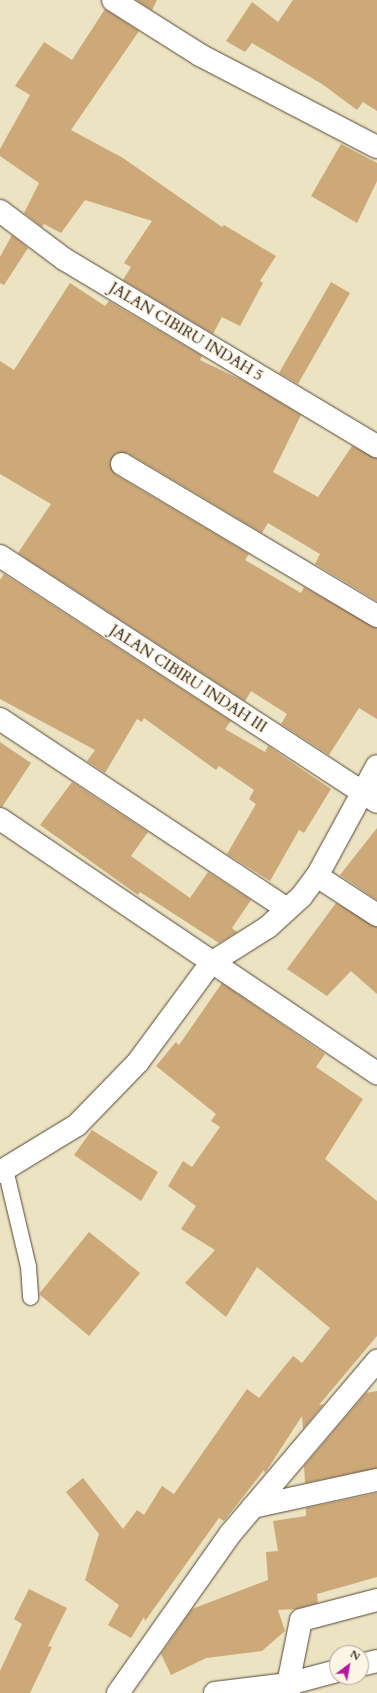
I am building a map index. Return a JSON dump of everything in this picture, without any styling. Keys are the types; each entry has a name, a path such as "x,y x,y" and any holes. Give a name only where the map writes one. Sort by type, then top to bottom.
{"street":[{"path":"113,0 200,55 377,147"},
{"name":"JALAN CIBIRU INDAH 5","path":"0,211 64,259 377,446"},
{"path":"122,464 377,616"},
{"name":"JALAN CIBIRU INDAH III","path":"0,556 370,798"},
{"path":"0,719 287,909"},
{"path":"2,1170 77,1125 138,1062 211,963 268,926 301,897 370,798 377,766"},
{"path":"0,819 211,963 377,1073"},
{"path":"317,876 377,915"},
{"path":"118,1693 253,1507 375,1366"},
{"path":"253,1507 377,1480"},
{"path":"289,1688 300,1621 377,1600"},
{"path":"215,1693 289,1688 329,1674"}],"lane":[{"path":"2,1170 28,1266 30,1297"}],"building":[{"path":"136,0 157,0 152,10"},
{"path":"293,0 377,0 377,111 363,102 357,110 322,84 252,43 245,52 226,41 252,2 278,22"},
{"path":"105,9 139,31 71,130 123,158 222,227 224,225 276,256 260,281 263,283 240,326 222,317 213,334 123,280 131,267 124,263 152,221 85,200 61,233 44,224 42,227 24,213 39,183 0,156 0,149 30,95 15,86 44,42 72,60"},
{"path":"341,144 377,163 377,181 357,223 311,196"},
{"path":"12,235 28,248 4,285 0,283 0,257"},
{"path":"331,282 350,293 298,384 279,373"},
{"path":"70,283 105,306 109,301 202,356 200,360 246,382 301,415 273,472 318,497 352,446 377,458 377,601 315,564 320,554 268,523 262,533 128,453 116,453 110,463 116,475 249,554 245,560 301,593 304,587 377,628 377,719 359,708 329,755 281,724 287,714 251,691 245,701 18,553 51,504 0,474 0,361 14,370"},
{"path":"4,574 231,721 225,729 265,752 268,746 331,789 304,833 299,830 270,881 227,854 256,804 249,799 254,790 219,766 216,770 144,718 142,722 137,719 105,773 87,761 95,750 0,699 0,580"},
{"path":"0,742 31,763 2,807 0,807"},
{"path":"72,782 148,832 131,856 190,898 208,872 251,900 232,928 237,932 219,943 140,892 138,895 40,825"},
{"path":"377,828 377,900 340,875"},
{"path":"336,903 377,927 377,994 351,971 327,996 287,969"},
{"path":"222,983 325,1054 316,1067 363,1099 325,1159 377,1201 377,1336 319,1405 324,1404 303,1429 302,1416 265,1473 264,1470 224,1521 219,1518 145,1621 144,1617 131,1638 108,1625 119,1605 85,1580 99,1534 66,1492 83,1478 123,1529 137,1510 144,1515 162,1486 174,1494 247,1389 259,1398 293,1356 302,1363 330,1328 257,1267 226,1317 185,1283 215,1250 181,1229 196,1206 168,1186 183,1161 192,1167 220,1127 211,1121 216,1114 156,1066 176,1042 179,1045"},
{"path":"92,1130 158,1172 141,1201 74,1155"},
{"path":"89,1232 140,1273 89,1336 39,1294"},
{"path":"377,1391 377,1468 305,1483 304,1466 366,1393"},
{"path":"377,1493 377,1577 317,1594 318,1603 296,1609 278,1610 285,1631 262,1651 206,1658 171,1675 161,1654 192,1609 268,1580 266,1552 278,1551 273,1521 306,1516 306,1508"},
{"path":"29,1589 67,1608 48,1646 52,1647 30,1693 0,1693 0,1671 22,1624 14,1619"}]}
